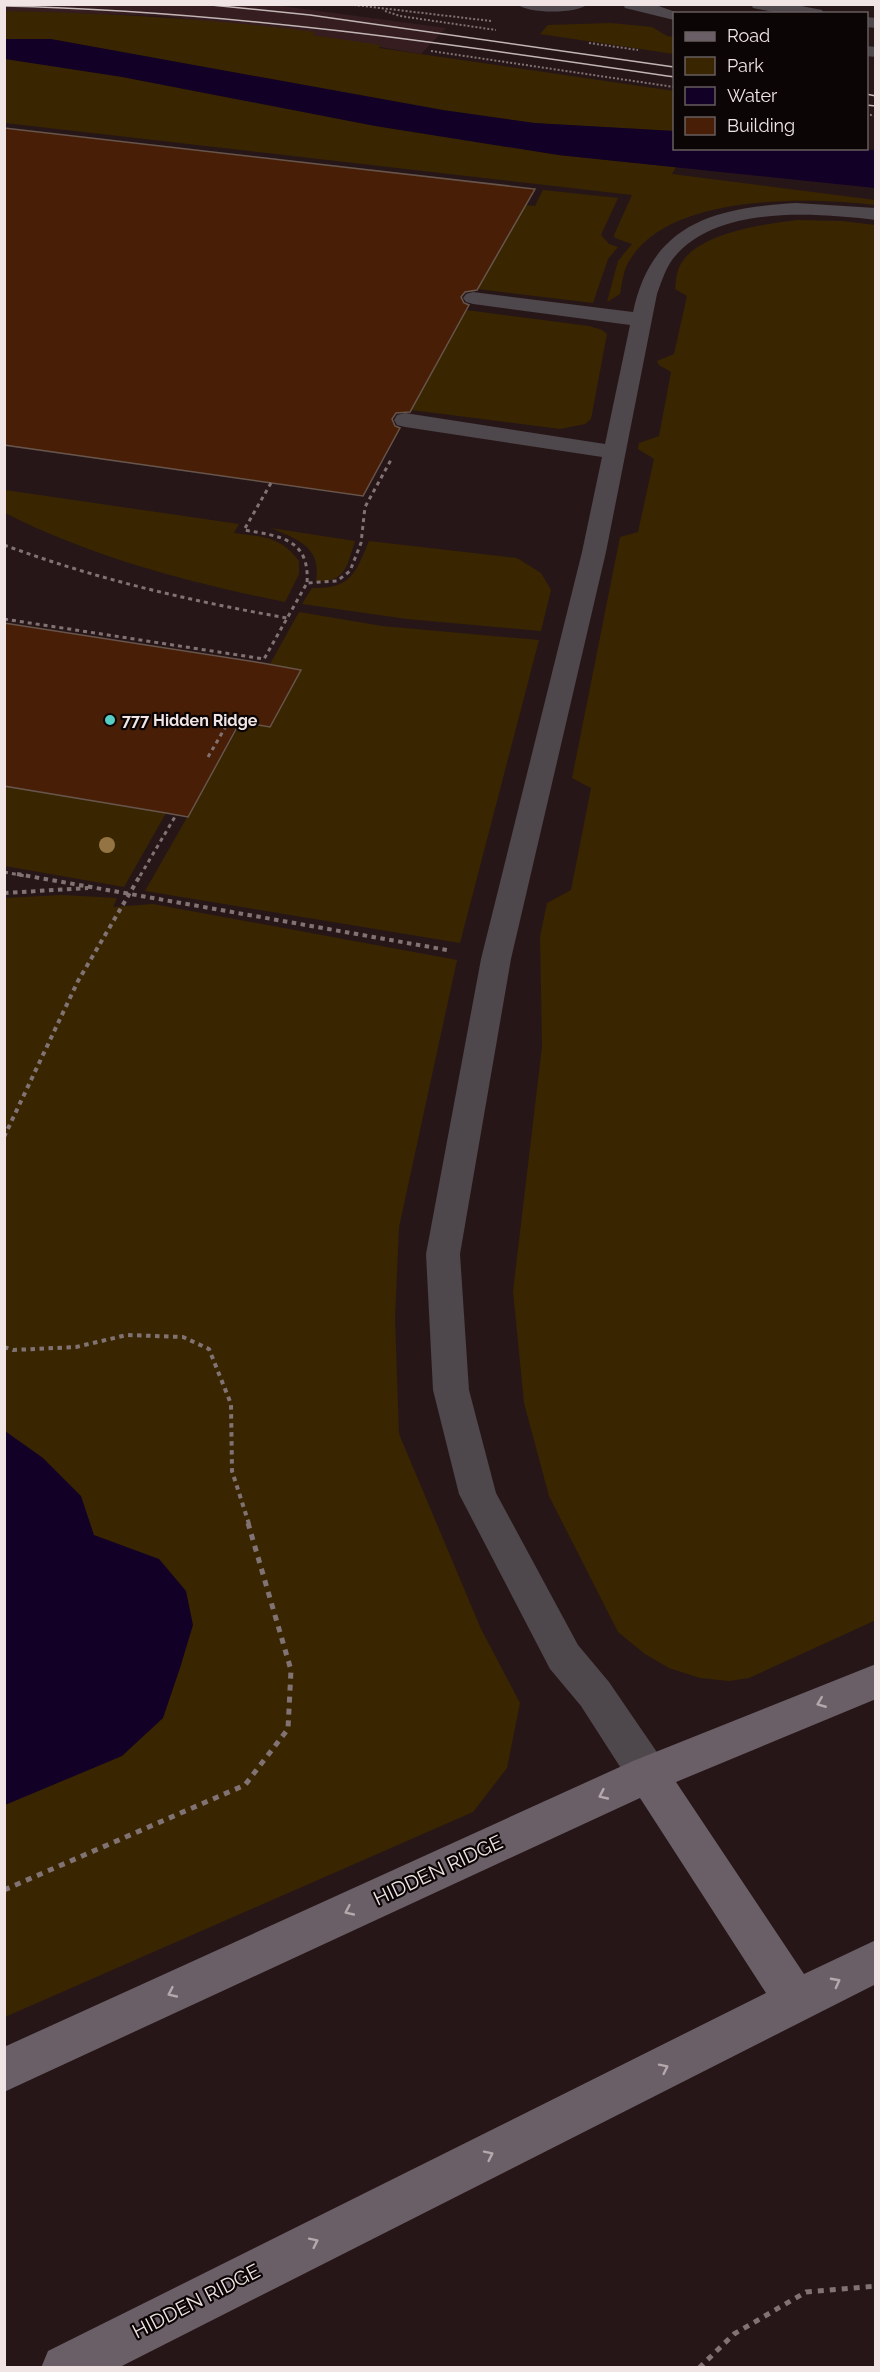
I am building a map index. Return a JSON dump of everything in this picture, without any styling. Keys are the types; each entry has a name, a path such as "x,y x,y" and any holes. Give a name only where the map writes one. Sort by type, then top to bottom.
{"main road":[{"name":"HIDDEN RIDGE","path":"4,2070 648,1774 876,1681"},
{"path":"648,1774 797,2002"},
{"name":"HIDDEN RIDGE","path":"64,2367 876,1961"}],"street":[{"path":"525,4 552,8 580,4"},
{"path":"630,4 673,15"},
{"path":"759,4 805,12"},
{"path":"648,1774 595,1694 564,1657 478,1494 451,1390 443,1254 496,959 594,552 642,320 657,267 669,250 687,236 731,217 783,210 876,214"},
{"path":"473,298 642,320"},
{"path":"405,420 615,452"}],"path":[{"path":"431,51 673,87"},
{"path":"307,583 334,584 345,578 351,571 362,543 364,508 396,451"},
{"path":"4,619 263,661 307,583 309,569 300,550 280,537 244,530 271,483"},
{"path":"4,545 44,561 117,583 212,605 287,618"},
{"path":"208,757 229,721"},
{"path":"4,1137 78,981 176,815"},
{"path":"4,872 496,959"},
{"path":"4,894 95,888"},
{"path":"4,1347 13,1350 76,1347 127,1335 183,1337 209,1348 231,1404 232,1471 267,1579 291,1671 288,1729 245,1785 4,1890"},
{"path":"699,2367 734,2334 806,2292 876,2286"}],"shaded area":[{"path":"5,4 267,4 446,28 421,54 311,35 162,16 5,11"}],"green space":[{"path":"5,11 160,17 238,24 315,32 312,35 381,45 379,48 673,91 673,131 501,119 559,155 676,167 672,174 875,200 875,205 847,202 777,201 705,212 673,223 647,240 628,263 620,294 607,302 618,261 632,244 615,238 614,235 632,195 5,123"},
{"path":"611,23 652,27 673,37 673,54 540,34 548,25"},
{"path":"543,190 618,198 601,235 609,244 618,247 608,259 593,303 478,289 525,205 535,206"},
{"path":"797,220 842,221 875,225 876,1620 749,1678 729,1681 700,1678 669,1668 645,1654 618,1632 549,1496 524,1403 513,1291 542,1047 540,937 547,903 571,890 591,788 572,778 620,537 638,532 654,459 638,449 639,443 659,436 671,372 659,365 657,361 674,354 687,296 675,289 677,272 686,257 713,239 749,228"},
{"path":"466,310 589,326 607,334 591,419 585,424 560,429 411,410"},
{"path":"5,490 239,524 234,533 270,539 285,547 299,561 299,574 285,602 142,567 72,543 5,513"},
{"path":"271,528 355,541 344,571 334,579 316,581 315,560 306,546"},
{"path":"369,541 517,558 541,573 551,590 541,631 407,619 302,604 312,588 335,586 350,577 360,562"},
{"path":"299,612 382,626 539,640 460,943 145,891 241,723 270,727 301,670 270,664"},
{"path":"4,786 166,813 124,887 5,866"},
{"path":"62,895 117,898 113,907 153,904 457,960 399,1227 395,1318 399,1434 481,1629 520,1703 507,1768 473,1812 5,2017 5,898"}],"water":[{"path":"4,39 51,39 443,110 534,123 673,131 673,150 875,150 875,188 558,155 375,126 122,77 5,59"},
{"path":"5,1431 43,1458 81,1496 94,1535 159,1559 186,1591 193,1625 163,1718 122,1756 5,1805"}],"building":[{"path":"4,128 535,189 477,290 465,292 461,297 464,303 469,305 410,412 396,413 392,419 395,426 400,428 363,496 4,445"},
{"name":"777 Hidden Ridge","path":"4,623 301,670 270,727 240,722 188,817 4,786"}],"tram line":[{"path":"201,4 310,15 673,67"},
{"path":"4,6 89,9 257,22 424,41 673,77"},
{"path":"868,94 876,96"},
{"path":"868,105 876,106"}],"place":[{"name":"777 Hidden Ridge","path":"110,720"}]}
